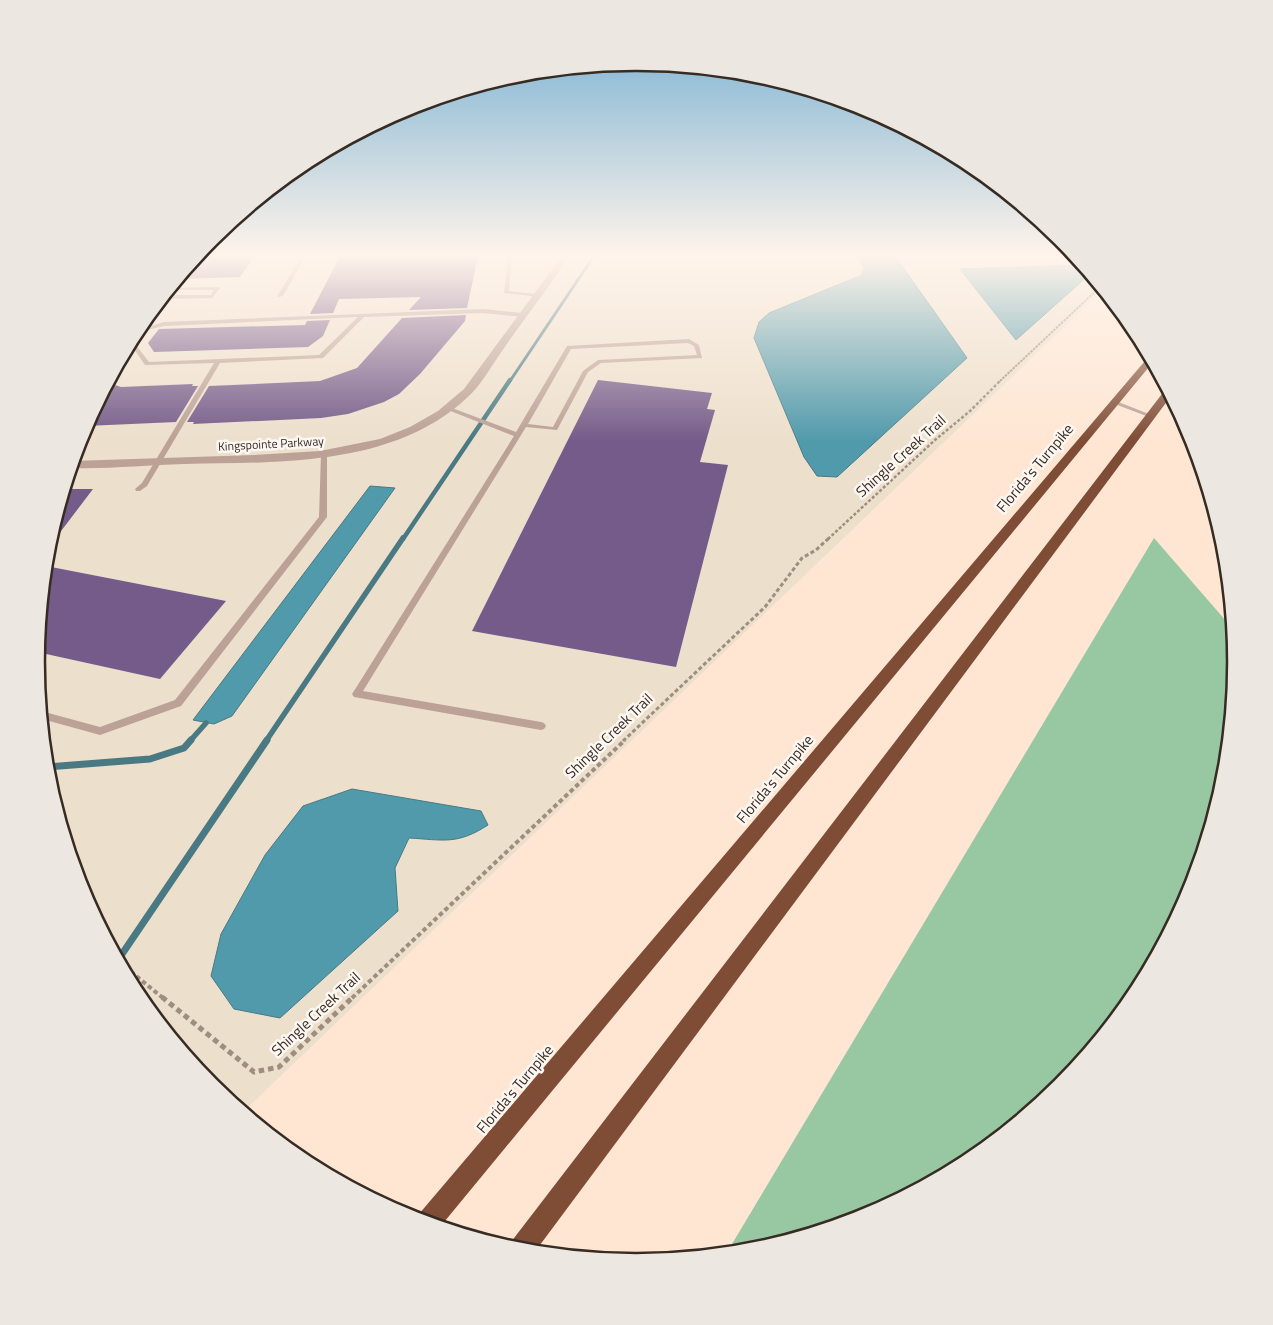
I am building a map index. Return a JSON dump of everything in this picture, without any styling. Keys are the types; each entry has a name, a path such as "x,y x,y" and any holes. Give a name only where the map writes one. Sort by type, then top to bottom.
{"highway":[{"name":"Florida's Turnpike","path":"432,1218 1147,363"},
{"path":"526,1244 1165,397"}],"street":[{"name":"Kingspointe Parkway","path":"79,465 305,457 350,450 390,440 450,409 468,391 521,318"}],"lane":[{"path":"149,328 164,324 300,318"},
{"path":"136,349 147,364 321,357 360,318"},
{"path":"524,425 554,429 586,371 600,361 700,357 696,345 689,341 569,347 518,435 357,694 541,726"},
{"path":"138,489 145,484 218,361"},
{"path":"1114,402 1151,416"},
{"path":"450,409 518,435"},
{"path":"48,717 100,731 178,703 323,517 324,454"}],"path":[{"name":"Shingle Creek Trail","path":"135,975 254,1072 279,1067 765,607 802,558 816,550 935,440 970,411 1066,318"}],"shaded area":[{"path":"156,318 1074,318 247,1108 218,1081 167,1023 124,958 90,889 76,853 56,778 46,701 45,662 46,624 56,547 76,472 106,401 124,367"}],"green space":[{"path":"1154,538 1227,622 1228,662 1223,740 1208,816 1197,853 1183,889 1149,958 1106,1023 1081,1053 1055,1081 997,1132 932,1175 863,1209 827,1223 790,1234 731,1246"}],"water":[{"path":"764,318 939,318 967,358 837,477 817,476 804,457 754,338 759,322"},
{"path":"999,318 1041,318 1016,340"},
{"path":"370,486 395,488 232,716 214,724 193,720"},
{"path":"352,789 481,811 488,825 468,836 450,840 409,838 395,868 398,911 280,1018 234,1009 211,976 221,934 265,855 303,806"}],"building":[{"path":"402,318 466,318 465,321 420,374 399,394 384,402 348,414 321,418 193,424 194,422 187,422 209,386 320,381 357,368"},
{"path":"330,320 323,336 308,347 154,352 148,343 159,329 305,325 307,321"},
{"path":"598,380 712,393 707,409 715,410 700,462 728,465 676,667 472,631"},
{"path":"193,384 192,386 198,386 176,422 95,426 115,385 121,387"},
{"path":"71,489 93,489 59,534"},
{"path":"53,567 226,601 160,679 45,654 46,624"}],"waterway":[{"path":"510,381 552,318"},
{"path":"403,539 510,380"},
{"path":"266,741 403,538"},
{"path":"190,741 206,723"},
{"path":"54,766 150,759 184,748 191,740"},
{"path":"122,954 267,740"}]}
